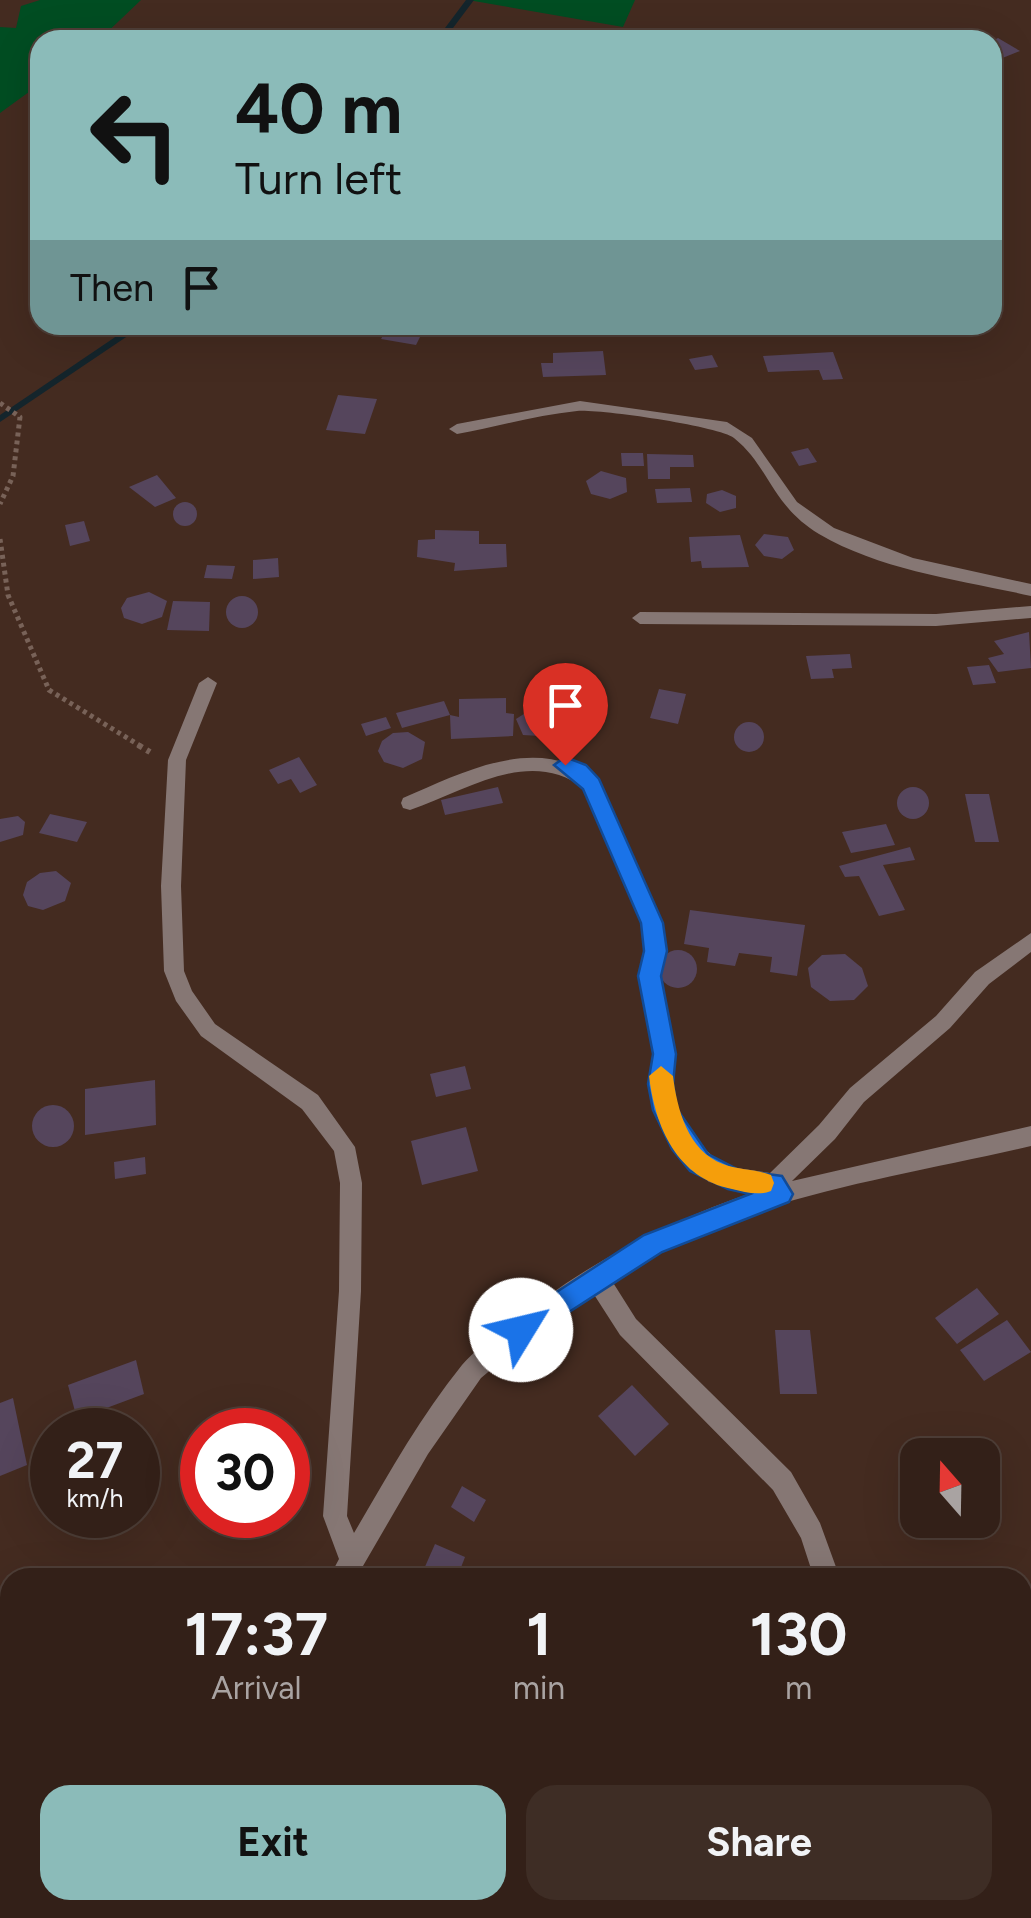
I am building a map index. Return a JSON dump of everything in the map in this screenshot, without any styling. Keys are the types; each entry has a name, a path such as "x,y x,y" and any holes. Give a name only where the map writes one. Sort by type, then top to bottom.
{"street":[{"path":"456,429 580,406 722,425 742,436 786,501 829,532 899,557 1031,590"},
{"path":"640,618 936,620 1031,612"},
{"path":"208,684 176,768 174,971 183,996 208,1030 310,1102 344,1147 351,1183 350,1290 335,1516 347,1568"},
{"path":"410,803 510,768 543,764 579,770 592,785 652,923 656,951 650,976 664,1054 660,1084 665,1110 681,1141 717,1174 777,1189"},
{"path":"777,1189 856,1094 943,1022 982,978 1031,941"},
{"path":"348,1568 419,1445 473,1370 546,1310 653,1243 777,1189 1031,1136"},
{"path":"598,1280 628,1328 782,1481 811,1532 824,1568"}],"path":[{"path":"0,504 13,476 20,417 2,403"},
{"path":"0,539 8,595 49,690 176,768"}],"green space":[{"path":"40,0 141,0 110,30 30,30 30,91 0,113 0,27 16,28 21,6"},
{"path":"468,0 635,0 623,27"}],"building":[{"path":"1002,40 1020,51 1002,58"},
{"path":"383,335 421,335 416,345 381,339"},
{"path":"603,351 606,375 543,377 541,363 553,363 553,353"},
{"path":"833,352 843,379 823,380 819,370 768,372 763,356"},
{"path":"712,355 718,367 695,370 689,359"},
{"path":"338,395 377,399 365,434 326,430"},
{"path":"808,448 817,462 799,466 791,452"},
{"path":"621,453 643,453 644,466 622,466"},
{"path":"647,454 693,455 694,467 670,467 670,479 648,479"},
{"path":"601,471 626,478 627,492 610,499 591,494 586,481"},
{"path":"157,475 176,498 155,507 129,487"},
{"path":"690,488 692,502 657,503 655,489"},
{"path":"722,490 736,496 736,508 720,512 706,503 707,494"},
{"path":"185,502 197,514 185,526 173,514"},
{"path":"84,521 90,541 70,546 65,525"},
{"path":"435,530 479,531 479,544 506,544 507,567 454,571 455,563 417,557 418,540 435,539"},
{"path":"764,534 788,537 794,550 782,559 764,556 755,545"},
{"path":"740,535 749,567 702,568 701,561 691,562 689,537"},
{"path":"278,558 279,577 253,579 253,560"},
{"path":"207,565 235,566 232,579 204,578"},
{"path":"149,592 167,601 162,617 142,624 124,618 121,608 127,598"},
{"path":"242,596 253,601 258,612 253,623 242,628 231,623 226,612 231,601"},
{"path":"173,601 210,602 209,631 167,630"},
{"path":"1029,632 1031,668 998,672 988,658 1004,654 994,641"},
{"path":"850,654 852,668 832,669 834,678 811,679 806,656"},
{"path":"989,665 996,683 973,685 967,667"},
{"path":"659,689 686,694 678,724 650,718"},
{"path":"506,698 506,713 514,714 513,736 451,739 450,715 459,717 459,699"},
{"path":"444,701 450,715 402,728 396,713"},
{"path":"530,710 548,712 555,724 540,736 523,735 516,719"},
{"path":"386,717 391,728 366,736 361,724"},
{"path":"749,722 763,731 764,737 755,751 749,752 735,743 734,737 743,723"},
{"path":"408,732 425,742 422,759 403,768 384,762 378,751 382,741 393,733"},
{"path":"299,757 317,785 300,793 291,779 278,784 269,770"},
{"path":"498,787 503,803 445,815 441,800"},
{"path":"913,787 925,791 929,803 925,815 913,819 901,815 897,803 901,791"},
{"path":"965,794 989,794 999,842 975,842"},
{"path":"50,814 87,822 77,842 39,833"},
{"path":"18,816 25,822 23,835 0,842 0,819"},
{"path":"886,824 895,845 851,853 842,832"},
{"path":"910,847 915,860 883,865 905,910 879,916 859,876 845,877 839,866"},
{"path":"56,871 71,883 65,901 43,910 28,906 23,895 27,882 40,873"},
{"path":"690,910 805,925 797,976 770,972 772,957 739,953 735,966 707,962 709,948 684,944"},
{"path":"678,950 691,956 697,969 691,982 678,988 665,982 659,969 665,956"},
{"path":"845,954 862,968 868,986 854,1000 830,1001 811,987 808,968 822,955"},
{"path":"465,1066 471,1089 436,1097 430,1074"},
{"path":"155,1080 156,1125 85,1135 85,1089"},
{"path":"53,1105 68,1111 74,1126 68,1141 53,1147 38,1141 32,1126 38,1111"},
{"path":"466,1127 478,1171 422,1185 411,1141"},
{"path":"145,1157 146,1174 115,1179 114,1162"},
{"path":"977,1288 999,1314 957,1344 935,1318"},
{"path":"1007,1320 1031,1352 984,1381 960,1350"},
{"path":"775,1330 810,1330 817,1394 780,1394"},
{"path":"136,1360 144,1394 106,1408 74,1408 68,1385"},
{"path":"632,1385 669,1424 635,1456 598,1416"},
{"path":"13,1398 27,1465 0,1476 0,1403"},
{"path":"462,1486 486,1500 474,1522 451,1507"},
{"path":"435,1544 465,1557 461,1568 424,1568"}],"waterway":[{"path":"448,30 470,0"},
{"path":"0,419 124,335"}],"slow traffic":[{"path":"661,1076 665,1110 681,1141 699,1162 737,1181 762,1183"}],"route":[{"path":"521,1330 653,1243 708,1218 780,1194 774,1184 737,1181 699,1162 681,1141 665,1110 660,1084 664,1054 650,976 656,951 652,923 592,785 579,770 565,765"}]}
